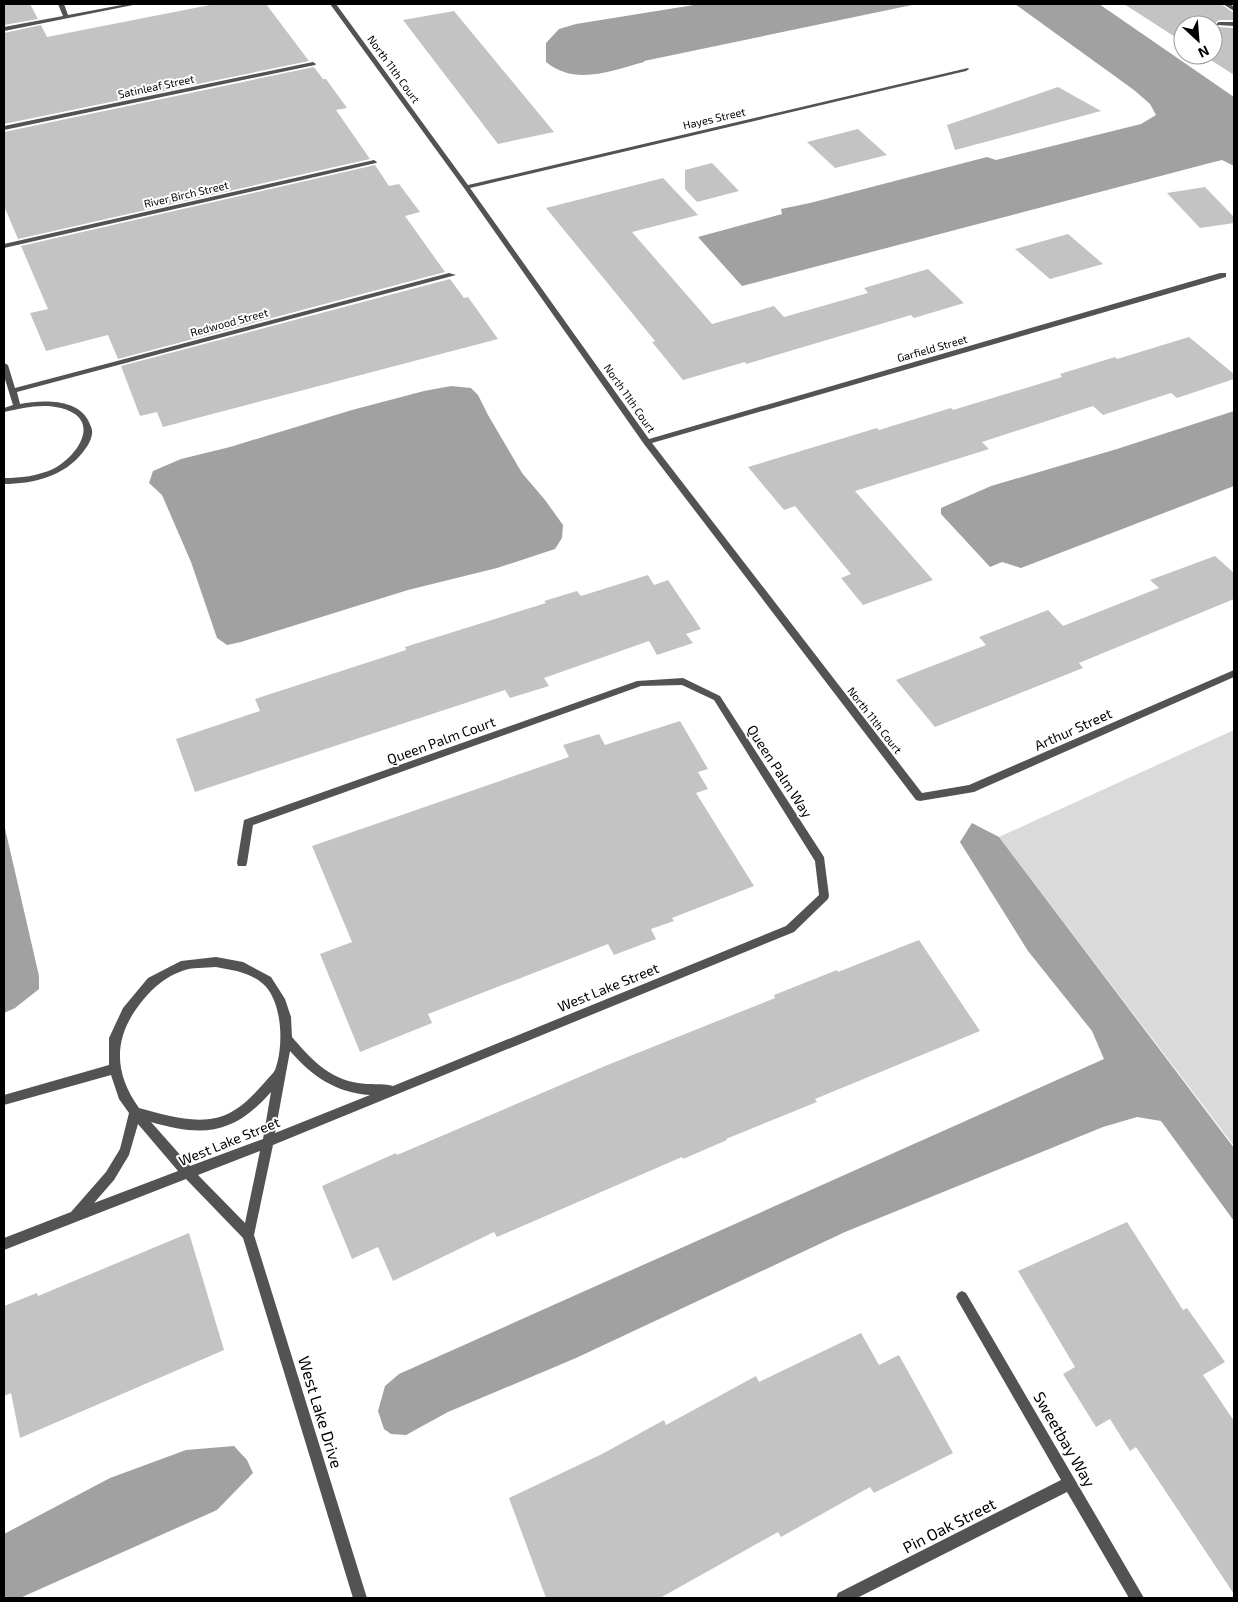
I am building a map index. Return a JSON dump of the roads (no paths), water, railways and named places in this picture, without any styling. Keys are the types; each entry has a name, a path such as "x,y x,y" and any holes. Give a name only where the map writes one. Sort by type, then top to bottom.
{"street":[{"path":"61,4 66,17"},
{"path":"4,29 135,4"},
{"path":"1226,4 1234,10"},
{"name":"North 11th Court","path":"336,5 647,442 920,797"},
{"name":"Satinleaf Street","path":"4,128 313,64"},
{"name":"Hayes Street","path":"466,187 966,69"},
{"name":"River Birch Street","path":"4,246 374,162"},
{"name":"Redwood Street","path":"12,391 452,275"},
{"name":"Garfield Street","path":"647,442 1223,275"},
{"path":"4,365 5,374 17,406"},
{"path":"4,410 17,406 41,403 62,406 78,414 88,426 87,440 77,456 60,469 37,478 4,481"},
{"name":"Arthur Street","path":"920,797 970,789 1234,674"},
{"name":"Queen Palm Court","path":"242,863 248,823 640,683 683,681"},
{"name":"Queen Palm Way","path":"683,681 716,698 820,860 824,896"},
{"name":"West Lake Street","path":"4,1244 268,1142 790,929 824,896"},
{"name":"West Lake Drive","path":"248,1235 268,1142 286,1039 285,1018 279,998 267,980 243,966 216,962 181,966 152,981 128,1011 116,1038 115,1069 124,1095 135,1112 189,1173 248,1235 360,1598"},
{"name":"West Lake Street","path":"286,1039 308,1064 330,1080 353,1088 394,1090"},
{"path":"4,1100 115,1069"},
{"path":"135,1112 180,1125 202,1126 220,1122 236,1116 252,1103 280,1073"},
{"name":"West Lake Street","path":"74,1217 110,1176 125,1151 135,1112"},
{"name":"Sweetbay Way","path":"962,1297 1137,1598"},
{"name":"Pin Oak Street","path":"843,1598 1070,1483"}]}
